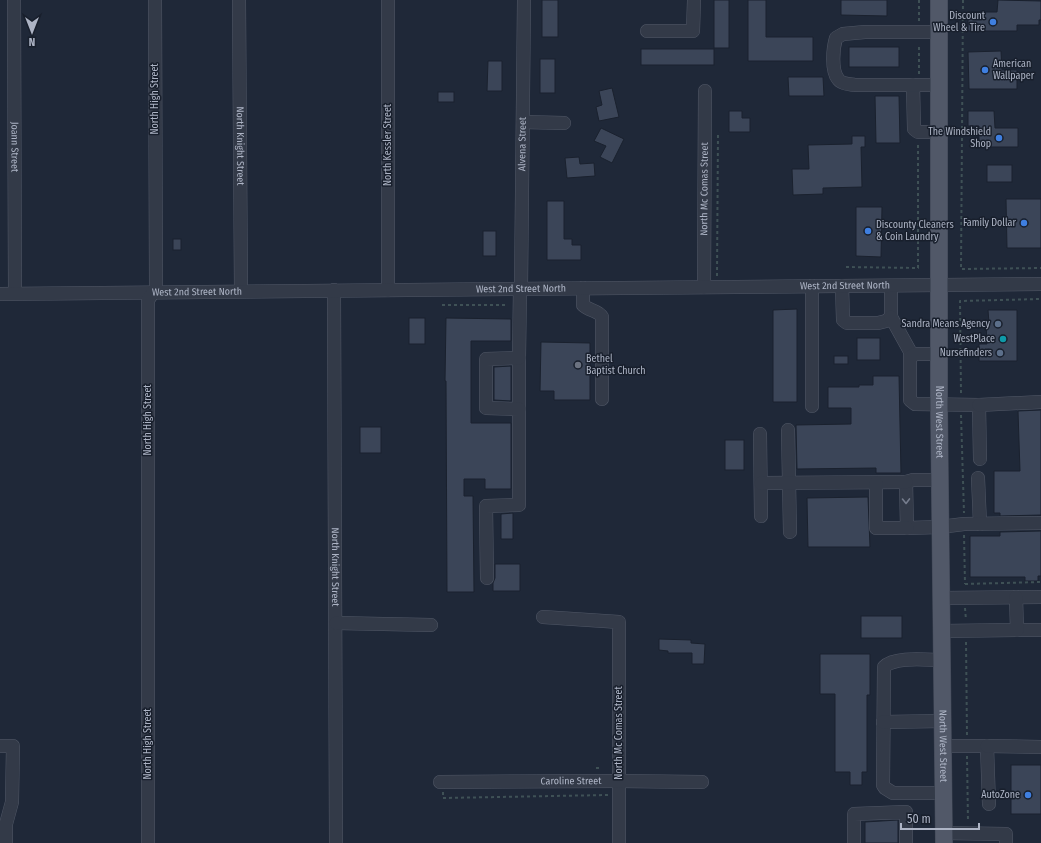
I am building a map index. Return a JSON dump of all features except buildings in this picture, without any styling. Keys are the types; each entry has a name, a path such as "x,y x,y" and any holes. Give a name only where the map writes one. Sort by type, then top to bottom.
{"main road":[{"name":"North West Street","path":"939,0 939,404 944,838"}],"street":[{"name":"Joann Street","path":"14,0 15,293"},
{"name":"North High Street","path":"148,843 148,300 156,288 154,0"},
{"name":"North Knight Street","path":"239,0 241,291"},
{"name":"North Kessler Street","path":"388,0 388,290"},
{"name":"Alvena Street","path":"487,578 486,506 518,505 519,305 524,0"},
{"path":"646,31 693,31 694,0"},
{"path":"939,32 865,32 843,34 836,38 833,51 834,72 838,80 844,83 855,85 939,85"},
{"path":"913,85 914,129 918,132 939,132"},
{"name":"North Mc Comas Street","path":"704,287 705,91"},
{"path":"523,122 564,123"},
{"name":"West 2nd Street North","path":"0,294 1041,284"},
{"path":"812,286 812,406"},
{"path":"842,286 842,315 843,320 847,323 878,323 886,321 891,317"},
{"path":"891,286 891,317 912,355 910,358 910,400 915,404 979,405 1041,402"},
{"path":"583,288 583,305 600,313 602,317 602,399"},
{"name":"North Knight Street","path":"334,290 336,843"},
{"path":"912,355 939,354"},
{"path":"519,358 486,359 486,408 519,408"},
{"path":"979,405 980,459"},
{"path":"788,430 790,532"},
{"path":"760,434 761,516"},
{"path":"978,478 980,524"},
{"path":"761,483 876,483 906,482 913,480 940,480"},
{"path":"906,482 906,528"},
{"path":"876,483 876,528 1041,523"},
{"path":"1016,597 1016,630"},
{"path":"941,598 1041,597"},
{"name":"North Mc Comas Street","path":"543,617 619,622 619,843"},
{"path":"336,623 431,625"},
{"path":"942,631 1041,630"},
{"path":"942,660 904,660 893,662 884,666 884,785 888,791 898,793 943,792"},
{"path":"884,722 942,721"},
{"path":"943,746 967,745 1041,747"},
{"path":"0,746 13,746 12,802 6,824 6,843"},
{"path":"987,746 989,804"},
{"name":"Caroline Street","path":"440,782 702,782"},
{"path":"854,843 854,814 906,812 906,843"},
{"path":"944,838 1006,834 1006,843"}],"path":[{"path":"963,0 961,269 1041,268"},
{"path":"718,133 717,276 724,276"},
{"path":"846,267 918,268"},
{"path":"442,305 519,305"},
{"path":"971,836 967,745 965,584 1041,582"}],"place":[{"name":"Discount Wheel & Tire","path":"993,22"},
{"name":"American Wallpaper","path":"985,70"},
{"name":"The Windshield Shop","path":"999,138"},
{"name":"Family Dollar","path":"1024,223"},
{"name":"Discounty Cleaners & Coin Laundry","path":"868,231"},
{"name":"Sandra Means Agency","path":"998,324"},
{"name":"WestPlace","path":"1003,339"},
{"name":"Nursefinders","path":"1000,353"},
{"name":"Bethel Baptist Church","path":"578,365"},
{"name":"AutoZone","path":"1028,795"}]}
